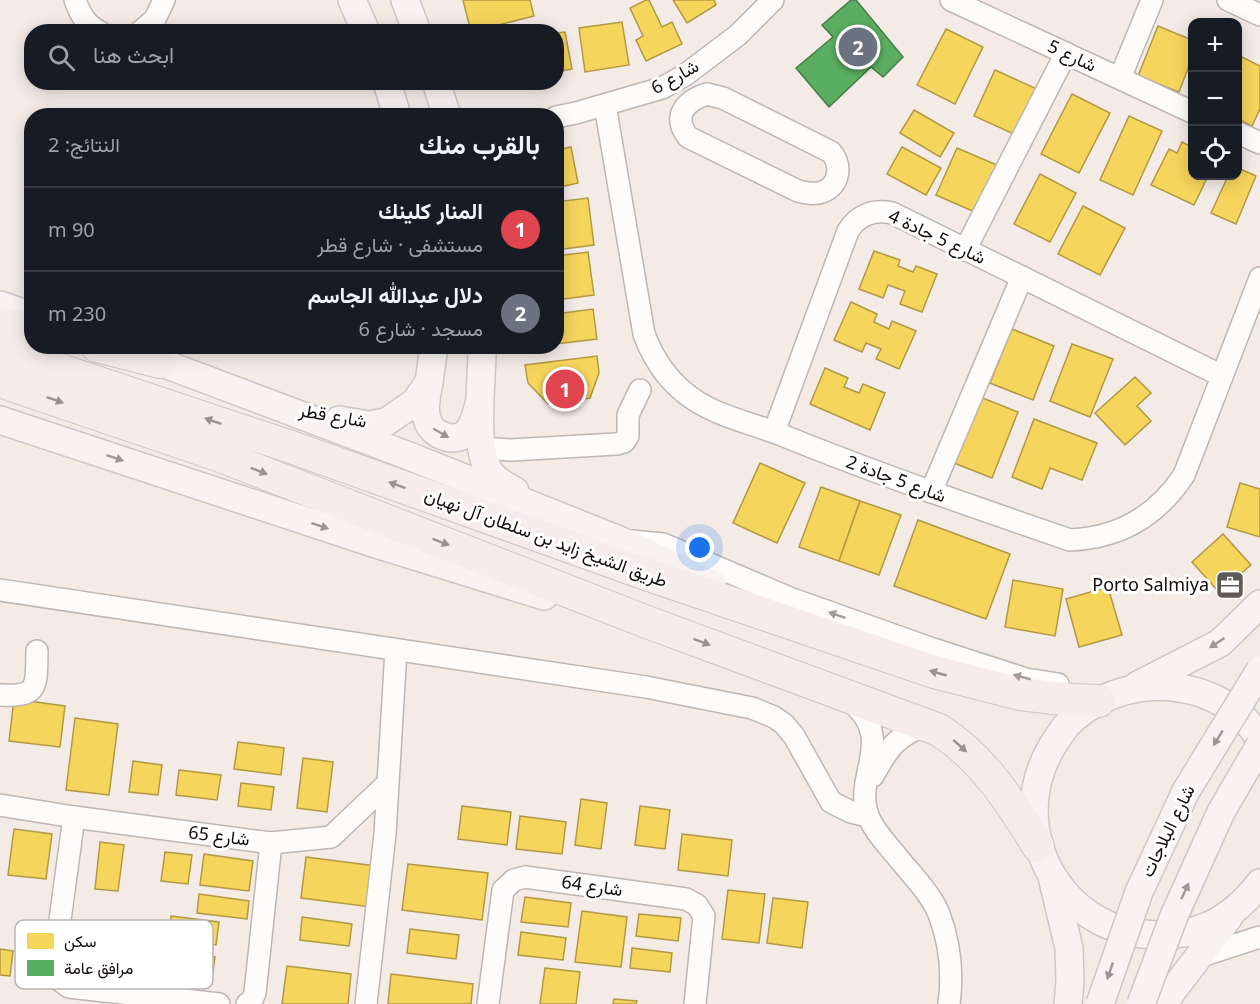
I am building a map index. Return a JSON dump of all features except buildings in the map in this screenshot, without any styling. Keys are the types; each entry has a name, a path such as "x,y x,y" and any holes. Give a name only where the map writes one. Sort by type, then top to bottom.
{"highway":[{"path":"0,323 24,328"},
{"name":"طريق الشيخ زايد بن سلطان آل نهيان","path":"0,350 291,447 646,574 934,672 1020,694 1072,700 1117,694"},
{"path":"128,354 160,362"},
{"path":"0,381 218,455 647,622 927,725 950,737 980,764 1010,801 1038,846"}],"main road":[{"path":"352,0 362,24"},
{"path":"405,0 414,24"},
{"path":"389,90 395,108"},
{"path":"439,90 444,108"},
{"path":"0,305 24,313"},
{"path":"138,354 409,456 619,540 799,626"},
{"path":"433,354 425,408 427,421 434,430 442,436 459,437 466,433 471,427 480,402"},
{"path":"482,354 481,448 485,464 492,475 544,510"},
{"name":"شارع قطر","path":"258,400 347,422 369,425 386,422 398,415 415,402 429,382"},
{"path":"0,420 379,545 568,604 647,622"},
{"path":"1068,1004 1069,948 1052,877 1038,846 1033,804 1042,762 1065,727 1117,694 1220,643 1260,604"},
{"name":"شارع البلاجات","path":"1100,1004 1139,892 1186,791 1260,670"},
{"path":"1117,694 1161,686 1190,690 1217,701 1242,717 1260,738"},
{"path":"1141,1004 1174,916 1221,812 1260,745"},
{"path":"1052,877 1073,903 1100,921 1130,933 1163,936 1196,930 1232,914"},
{"path":"1165,1004 1198,957 1260,883"}],"street":[{"path":"75,0 80,14 89,24"},
{"path":"150,24 156,19 164,0"},
{"name":"شارع 6","path":"564,115 662,88 685,75 738,35 773,0"},
{"name":"شارع 5","path":"951,0 1188,110"},
{"path":"1120,78 1152,0"},
{"path":"1228,0 1260,15"},
{"path":"965,250 1066,53"},
{"path":"685,75 690,92 689,103 681,118 683,129 688,137 798,191 810,194 822,192 829,188 838,175 839,166 831,152 723,98 707,94 689,103"},
{"path":"662,88 689,103"},
{"name":"شارع 5 جادة 2","path":"605,105 641,323 653,355 671,380 695,400 713,410 866,469 1070,540 1114,533 1148,515 1176,488 1184,475 1260,278"},
{"path":"1242,135 1260,143"},
{"name":"شارع 5 جادة 4","path":"774,432 848,231 857,220 877,211 892,213 1222,376"},
{"path":"932,492 1022,277"},
{"path":"481,448 511,450 624,442 628,436 628,415 640,390"},
{"path":"0,435 29,430"},
{"path":"619,540 663,544 792,599 1026,679 1117,694"},
{"path":"0,590 646,687 752,708 784,724 794,736 831,802 851,812 868,816"},
{"path":"366,1004 386,834 396,650"},
{"path":"0,695 22,695 31,690 36,681 38,651"},
{"path":"843,695 860,710 872,733 872,756 866,790 868,816 938,913 950,950 949,1004"},
{"path":"866,790 889,748 911,732 927,725"},
{"path":"271,843 331,837 387,784"},
{"name":"شارع 65","path":"0,805 74,818 271,843 255,993 251,1002 247,1004"},
{"path":"60,920 74,818"},
{"name":"شارع 64","path":"488,1004 503,890 514,880 525,877 686,899 697,905 704,916 695,1004"},
{"path":"1198,957 1260,937"},
{"path":"87,989 219,1004"}],"place":[{"name":"دلال عبدالله الجاسم","path":"858,47"},
{"name":"المنار كلينك","path":"565,389"},
{"name":"Porto Salmiya","path":"1230,585"}]}
